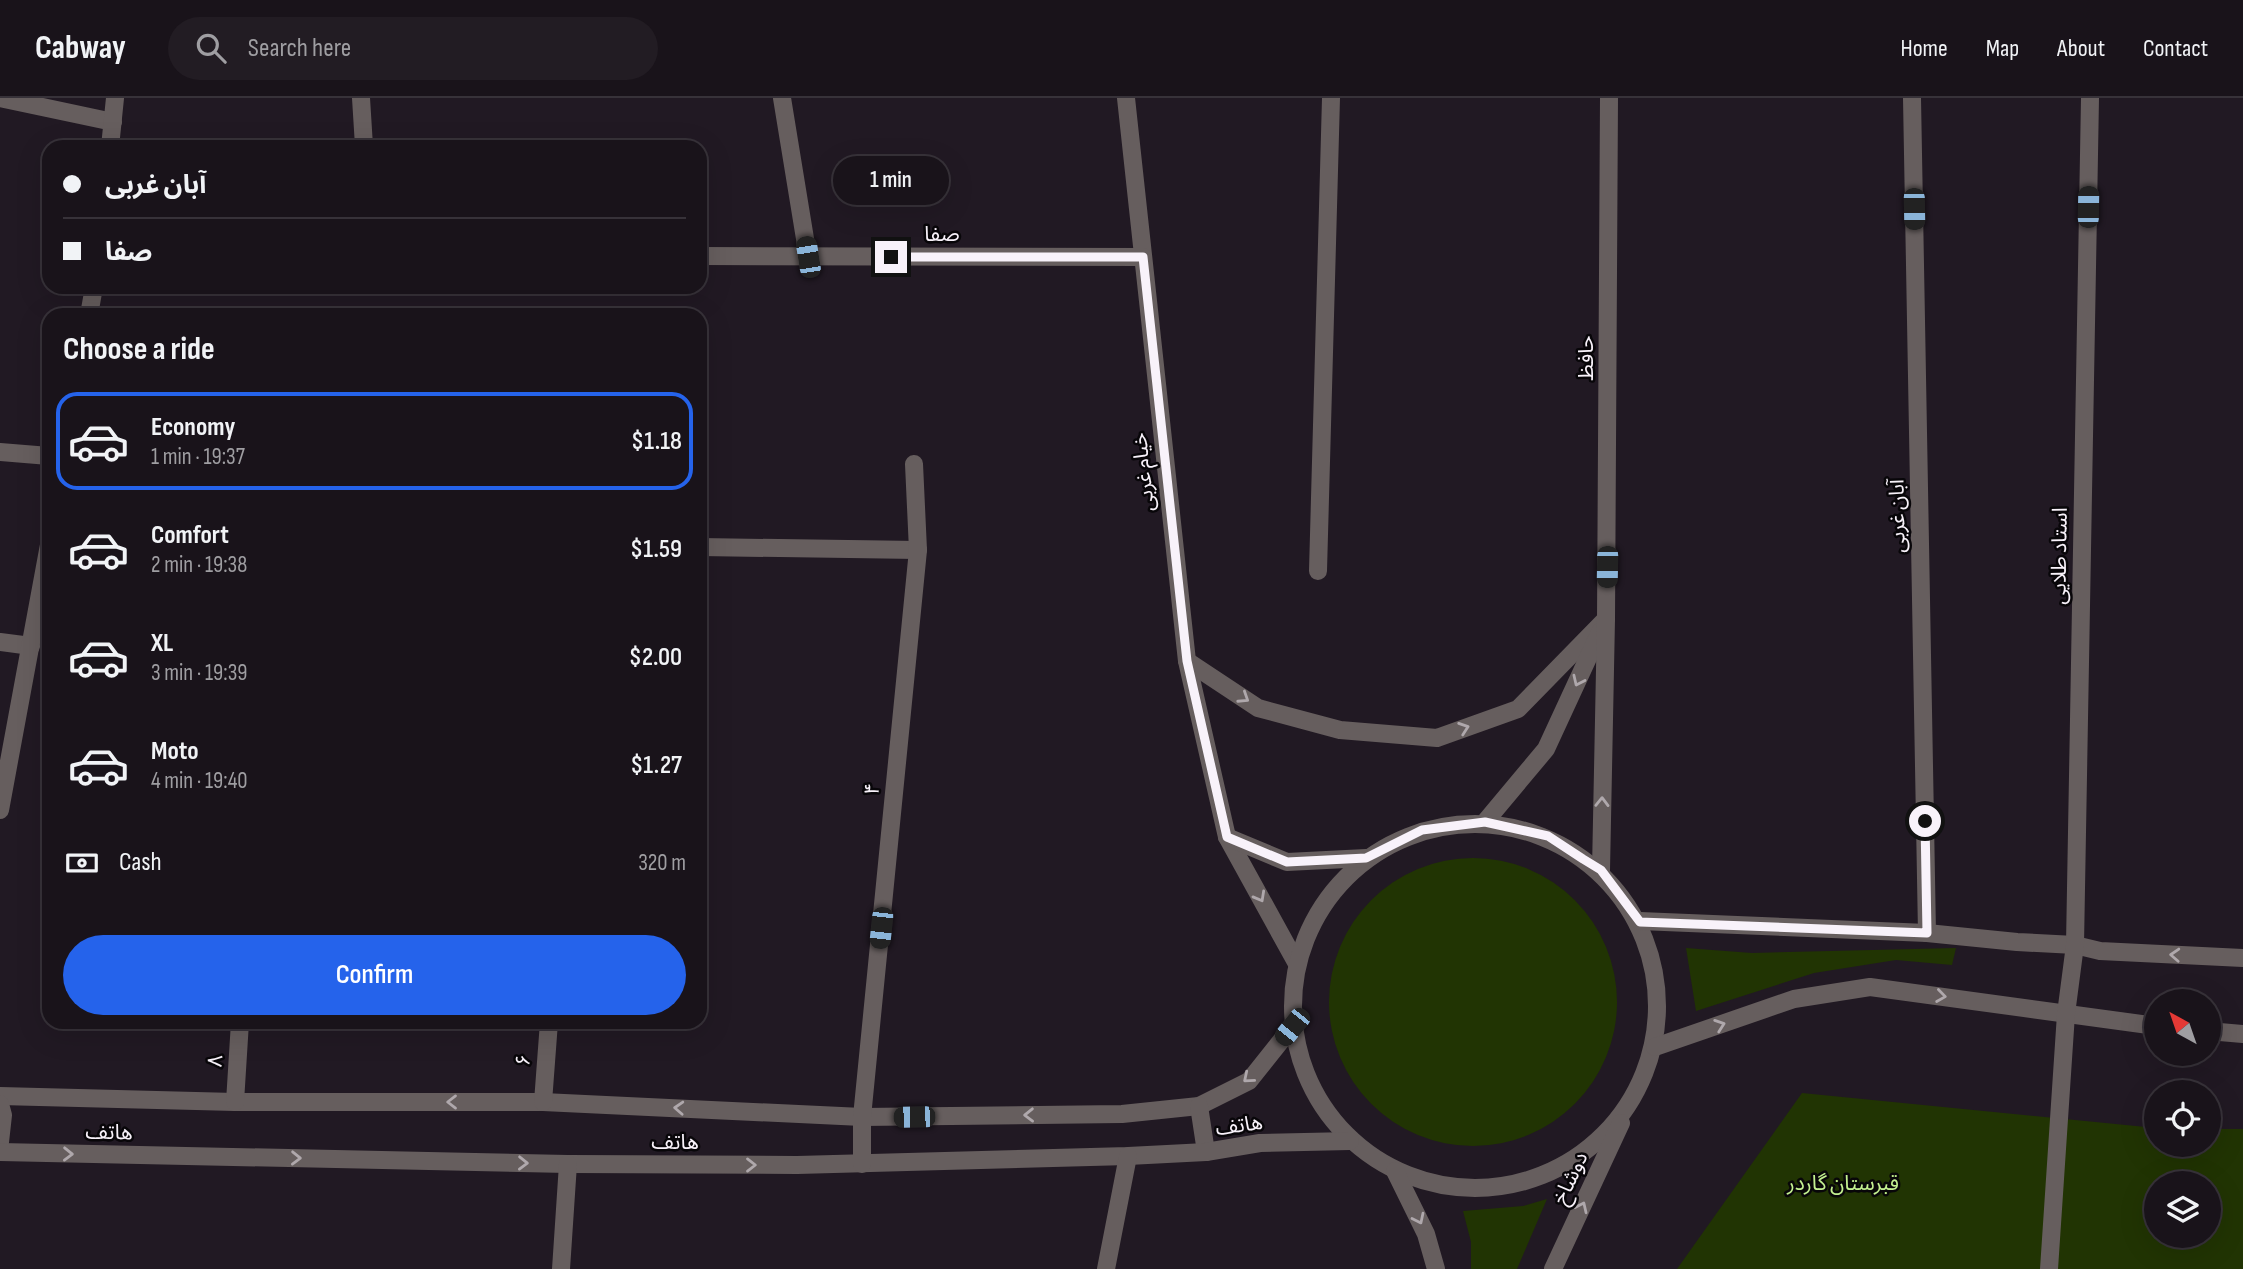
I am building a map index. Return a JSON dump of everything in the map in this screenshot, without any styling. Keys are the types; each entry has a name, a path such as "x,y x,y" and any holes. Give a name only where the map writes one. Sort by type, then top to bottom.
{"street":[{"path":"0,98 113,122"},
{"path":"111,140 115,98"},
{"path":"361,98 364,140"},
{"path":"782,98 808,257"},
{"name":"خیام غربی","path":"1126,98 1187,661 1227,837 1297,964"},
{"path":"1318,571 1331,98"},
{"name":"حافظ","path":"1601,870 1606,619 1609,98"},
{"name":"آبان غربی","path":"1912,98 1927,933"},
{"name":"استاد طلایی","path":"2049,1269 2066,1013 2075,945 2090,98"},
{"name":"صفا","path":"707,256 1143,257"},
{"path":"0,452 42,455"},
{"name":"۴","path":"862,1164 862,1117 918,550 914,464"},
{"path":"707,547 918,550"},
{"path":"0,810 42,584"},
{"path":"1187,661 1258,708 1340,730 1437,737 1518,709 1606,619"},
{"path":"1485,822 1546,749 1606,619"},
{"path":"0,642 31,646"},
{"path":"1629,1105 1594,1145 1549,1174 1498,1188 1445,1187 1395,1171 1350,1141 1311,1089 1292,1027 1297,964 1322,905 1366,858 1422,830 1485,822 1548,836 1601,870 1640,922 1658,983 1655,1047 1794,999 1870,987 2144,1024"},
{"path":"1227,837 1287,862 1366,858"},
{"path":"1640,922 1927,933 2075,945 2100,951 2243,958"},
{"name":"هاتف","path":"0,1096 235,1102 543,1102 862,1117 1122,1114 1199,1105 1249,1081 1292,1027"},
{"name":"۸","path":"235,1102 240,1029"},
{"name":"۶","path":"543,1102 548,1029"},
{"path":"2221,1032 2243,1034"},
{"name":"دوشاخ","path":"1553,1269 1655,1047"},
{"path":"0,1104 3,1115 0,1142"},
{"path":"1199,1105 1206,1152"},
{"name":"هاتف","path":"0,1152 568,1164 862,1164 1128,1156 1206,1152 1260,1143 1350,1141"},
{"path":"1107,1269 1128,1156"},
{"path":"561,1269 568,1164"},
{"path":"1395,1171 1426,1234 1436,1269"}],"green space":[{"path":"1473,858 1501,861 1528,869 1553,882 1575,900 1593,922 1606,947 1614,974 1617,1002 1614,1030 1606,1057 1593,1082 1575,1104 1553,1122 1528,1135 1501,1143 1473,1146 1445,1143 1418,1135 1393,1122 1371,1104 1353,1082 1340,1057 1332,1030 1329,1002 1332,974 1340,947 1353,922 1371,900 1393,882 1418,869 1445,861"},
{"path":"1686,948 1752,953 1956,948 1952,965 1896,960 1814,973 1696,1011"},
{"name":"قبرستان گاردر","path":"1802,1093 2144,1127 2144,1157 2221,1157 2221,1129 2243,1129 2243,1269 1677,1269"},
{"path":"1547,1199 1517,1269 1471,1269 1471,1242 1463,1211 1523,1206"}],"route":[{"path":"891,257 1143,257 1187,661 1227,837 1287,862 1366,858 1422,830 1485,822 1548,836 1601,870 1640,922 1927,933 1925,821"}]}
